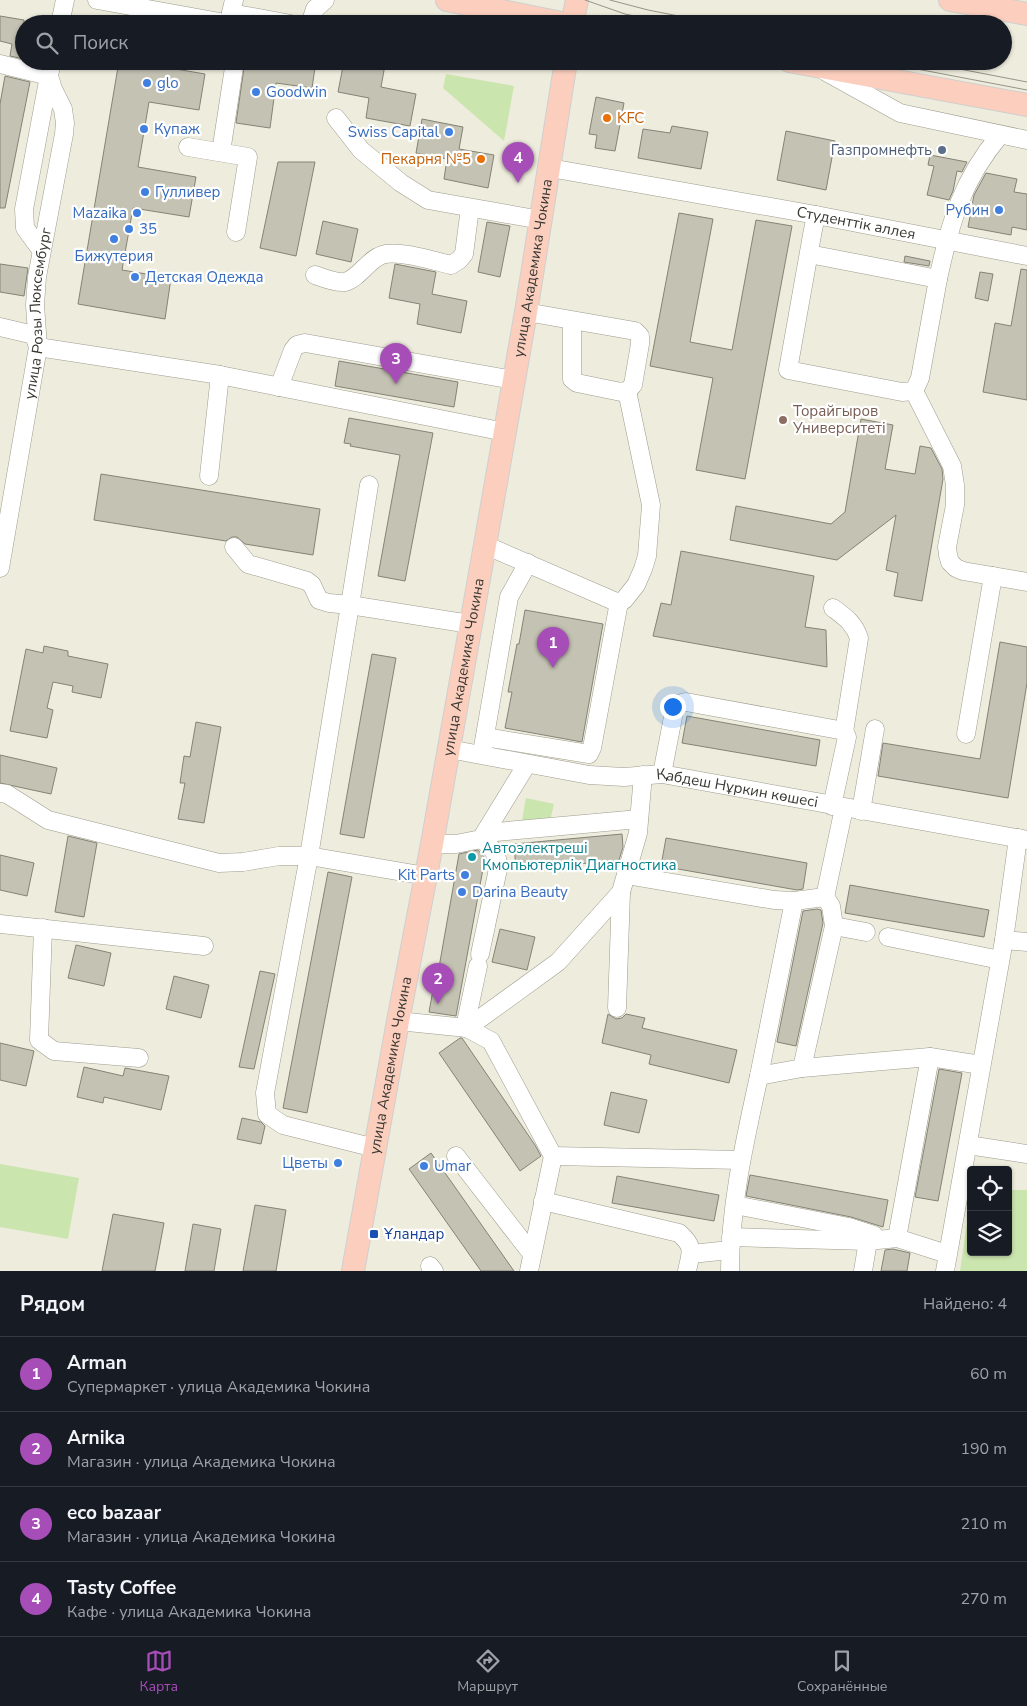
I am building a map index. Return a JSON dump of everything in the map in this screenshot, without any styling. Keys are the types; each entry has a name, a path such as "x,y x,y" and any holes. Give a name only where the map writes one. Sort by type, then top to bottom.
{"main road":[{"path":"447,0 521,15"},
{"path":"574,15 577,0"},
{"path":"950,0 976,3 1027,14"},
{"name":"улица Академика Чокина","path":"352,1271 432,844 485,545 526,312 565,70"},
{"path":"836,70 1027,105"}],"street":[{"path":"62,15 65,0"},
{"path":"97,0 181,15"},
{"path":"313,15 315,8 324,0"},
{"path":"232,6 262,15"},
{"path":"0,64 15,65"},
{"path":"41,250 25,228 24,209 51,70"},
{"name":"улица Розы Люксембург","path":"0,568 38,347 36,291 41,250 65,123 63,109 53,89 51,70"},
{"path":"221,152 234,70"},
{"path":"821,70 900,113 1027,140"},
{"path":"336,118 361,150 401,183 428,200 541,220"},
{"path":"914,390 920,378 946,240 961,198 975,169 1000,135"},
{"path":"188,147 248,157 236,232"},
{"name":"Студенттік аллея","path":"550,168 686,191 1027,256"},
{"path":"315,276 345,282 383,254 394,253 451,265 464,254 470,208"},
{"path":"816,215 788,370 902,392 914,390"},
{"path":"809,254 938,279"},
{"path":"526,312 572,320 635,331 640,336 640,344 633,385 628,391 621,392 577,383 572,379 572,320"},
{"path":"0,326 34,335 38,347 220,375 505,432"},
{"path":"279,387 293,350 297,345 305,343 514,380"},
{"path":"209,476 220,375"},
{"path":"914,390 952,466 955,485 955,505 947,547 950,562 956,568 963,571 1027,582"},
{"path":"485,737 589,754 592,748 619,602 629,594 636,584 644,569 647,556 651,505 628,391"},
{"path":"369,485 309,856 264,1093 267,1114 283,1125 375,1148"},
{"path":"485,545 619,602"},
{"path":"234,547 248,564 307,581 312,585 319,600 470,624"},
{"path":"481,755 509,597 528,563"},
{"path":"966,734 993,576"},
{"path":"833,608 850,621 856,628 859,638 844,732 847,737 846,808"},
{"path":"662,774 674,712 678,704 686,702 844,732"},
{"path":"802,1068 834,926 831,906 825,896 846,808 875,729"},
{"path":"483,836 533,765 542,747"},
{"name":"Қабдеш Нұркин көшесі","path":"448,749 607,777 662,774 1022,839"},
{"path":"617,1008 624,883 638,833 643,775"},
{"path":"0,793 7,794 48,820 219,863 243,862 279,856 309,856 426,876"},
{"path":"432,844 456,844 483,836 639,819"},
{"path":"465,1028 498,869 496,854 483,836"},
{"path":"735,1206 849,1227 946,1263 1022,839"},
{"path":"624,883 794,902 825,896"},
{"path":"465,1028 558,962 624,883"},
{"path":"730,1271 731,1244 741,1160 794,902"},
{"path":"0,924 204,946"},
{"path":"834,926 866,932"},
{"path":"44,928 39,1040 54,1050 139,1058"},
{"path":"888,937 1000,960"},
{"path":"1004,940 1027,942"},
{"path":"398,1021 465,1028 491,1041 553,1156 531,1263"},
{"path":"758,1076 802,1068 930,1057 981,1065"},
{"path":"863,1271 884,1239 906,1184 930,1057"},
{"path":"968,1145 1027,1154"},
{"path":"456,1156 531,1263"},
{"path":"553,1156 741,1160"},
{"path":"543,1201 679,1233 689,1241 691,1254 688,1271"},
{"path":"691,1254 731,1244 884,1239"}],"green space":[{"path":"446,74 514,86 504,141 443,88"},
{"path":"526,798 554,804 549,825 522,820"},
{"path":"0,1164 79,1178 68,1239 0,1227"},
{"path":"1012,1190 1027,1190 1027,1271 960,1271 967,1223 967,1256 1012,1256"}],"building":[{"path":"0,16 15,18 15,57 10,56 12,44 0,41"},
{"name":"Гулливер","path":"117,70 182,70 205,74 199,110 149,102 138,167 196,177 189,217 133,208 122,270 171,278 165,319 78,304"},
{"name":"Goodwin","path":"244,70 315,70 312,88 276,83 270,128 236,123"},
{"path":"342,70 384,70 381,87 416,94 410,126 366,118 369,98 338,92"},
{"path":"5,76 30,82 5,208 0,208 0,104"},
{"name":"KFC","path":"596,97 624,103 615,151 595,148 597,135 589,134"},
{"path":"422,119 463,127 459,149 494,155 488,188 444,179 447,159 416,153"},
{"path":"672,126 708,132 701,169 638,158 643,129 670,133"},
{"path":"786,131 835,141 826,190 777,180"},
{"path":"930,155 967,162 962,172 957,171 949,200 927,195 934,166 928,165"},
{"path":"278,162 315,162 296,256 260,248"},
{"name":"Рубин","path":"986,173 1017,179 1014,192 1027,194 1027,230 1012,227 1011,235 968,227 974,195"},
{"path":"679,213 713,219 690,342 732,350 756,220 792,226 745,479 696,470 713,378 650,366"},
{"path":"323,221 358,229 351,262 316,254"},
{"path":"487,222 510,226 500,277 478,272"},
{"path":"905,256 930,261 929,266 904,262"},
{"path":"0,264 28,268 24,296 0,292"},
{"path":"395,264 436,272 432,294 467,301 461,333 417,324 420,304 389,298"},
{"path":"1021,269 1027,270 1027,400 983,392 995,323 1011,326"},
{"path":"980,272 993,274 988,301 975,298"},
{"path":"339,361 458,382 454,407 335,386"},
{"path":"349,418 433,433 405,581 378,576 400,455 350,446 351,444 344,443"},
{"path":"861,419 893,425 885,469 915,474 920,446 931,448 942,469 943,479 922,601 894,596 898,573 886,570 896,515 837,560 730,540 736,506 831,524 845,512"},
{"path":"101,474 320,509 313,555 245,544 237,537 232,537 226,541 94,520"},
{"path":"681,551 814,576 805,627 826,630 827,667 653,636 661,603 671,605"},
{"path":"525,610 603,624 582,742 505,728 512,692 508,692"},
{"path":"1000,642 1027,647 1027,683 1008,798 878,776 883,743 980,759"},
{"path":"44,646 68,651 68,656 108,664 101,698 72,692 73,686 53,682 47,708 53,710 47,738 10,731 26,649 43,653"},
{"path":"372,654 396,658 364,838 340,834"},
{"path":"687,716 820,740 816,766 682,743"},
{"path":"196,722 221,727 204,823 178,819 185,783 180,783 184,756 190,757"},
{"path":"0,755 57,768 51,794 0,783"},
{"path":"622,834 623,847 619,860 516,870 514,844"},
{"path":"68,836 97,843 84,917 55,912"},
{"path":"666,838 807,863 803,889 797,890 661,866"},
{"path":"478,850 485,858 456,1016 429,1012 433,990 435,990 459,854"},
{"path":"0,855 34,863 27,896 0,890"},
{"path":"328,872 352,877 307,1113 283,1108"},
{"path":"850,885 989,910 984,937 845,913"},
{"path":"821,910 823,923 796,1046 777,1042 803,911"},
{"path":"500,929 535,937 527,970 492,962"},
{"path":"76,945 111,953 104,986 68,978"},
{"path":"260,971 275,974 254,1069 239,1067"},
{"path":"174,976 209,985 201,1018 166,1009"},
{"path":"608,1014 616,1019 622,1018 626,1014 645,1018 642,1028 737,1050 729,1083 649,1064 651,1055 602,1043"},
{"path":"462,1038 541,1156 520,1171 439,1053"},
{"path":"0,1043 34,1051 26,1086 0,1080"},
{"path":"84,1067 123,1076 125,1068 169,1076 161,1110 104,1097 103,1103 77,1097"},
{"path":"939,1069 962,1073 938,1201 915,1197"},
{"path":"611,1092 647,1100 639,1133 604,1125"},
{"path":"242,1118 261,1122 265,1126 261,1144 237,1139"},
{"path":"431,1153 514,1271 481,1271 409,1169"},
{"path":"750,1175 888,1200 883,1227 851,1217 746,1196"},
{"path":"617,1176 719,1195 714,1221 612,1203"},
{"path":"255,1205 286,1210 276,1271 243,1271"},
{"path":"113,1214 164,1223 155,1271 102,1271"},
{"path":"193,1224 221,1229 214,1271 185,1271"},
{"path":"893,1249 910,1253 907,1271 881,1271 885,1250"}],"tram line":[{"path":"585,0 630,15"},
{"path":"610,0 673,15"},
{"path":"922,70 1027,90"},
{"path":"965,70 1027,82"}],"place":[{"name":"glo","path":"147,83"},
{"name":"Goodwin","path":"256,92"},
{"name":"KFC","path":"607,118"},
{"name":"Купаж","path":"144,129"},
{"name":"Swiss Capital","path":"449,132"},
{"name":"Газпромнефть","path":"942,150"},
{"name":"Пекарня №5","path":"481,159"},
{"name":"Tasty Coffee","path":"518,183"},
{"name":"Гулливер","path":"145,192"},
{"name":"Рубин","path":"999,210"},
{"name":"Mazaika","path":"137,213"},
{"name":"35","path":"129,229"},
{"name":"Бижутерия","path":"114,239"},
{"name":"Детская Одежда","path":"135,277"},
{"name":"eco bazaar","path":"396,384"},
{"name":"Торайгыров Университеті","path":"783,420"},
{"name":"Arman","path":"553,668"},
{"name":"Автоэлектреші Кмопьютерлік Диагностика","path":"472,857"},
{"name":"Kit Parts","path":"465,875"},
{"name":"Darina Beauty","path":"462,892"},
{"name":"Arnika","path":"438,1004"},
{"name":"Цветы","path":"338,1163"},
{"name":"Umar","path":"424,1166"},
{"name":"Ұландар","path":"374,1234"}]}
